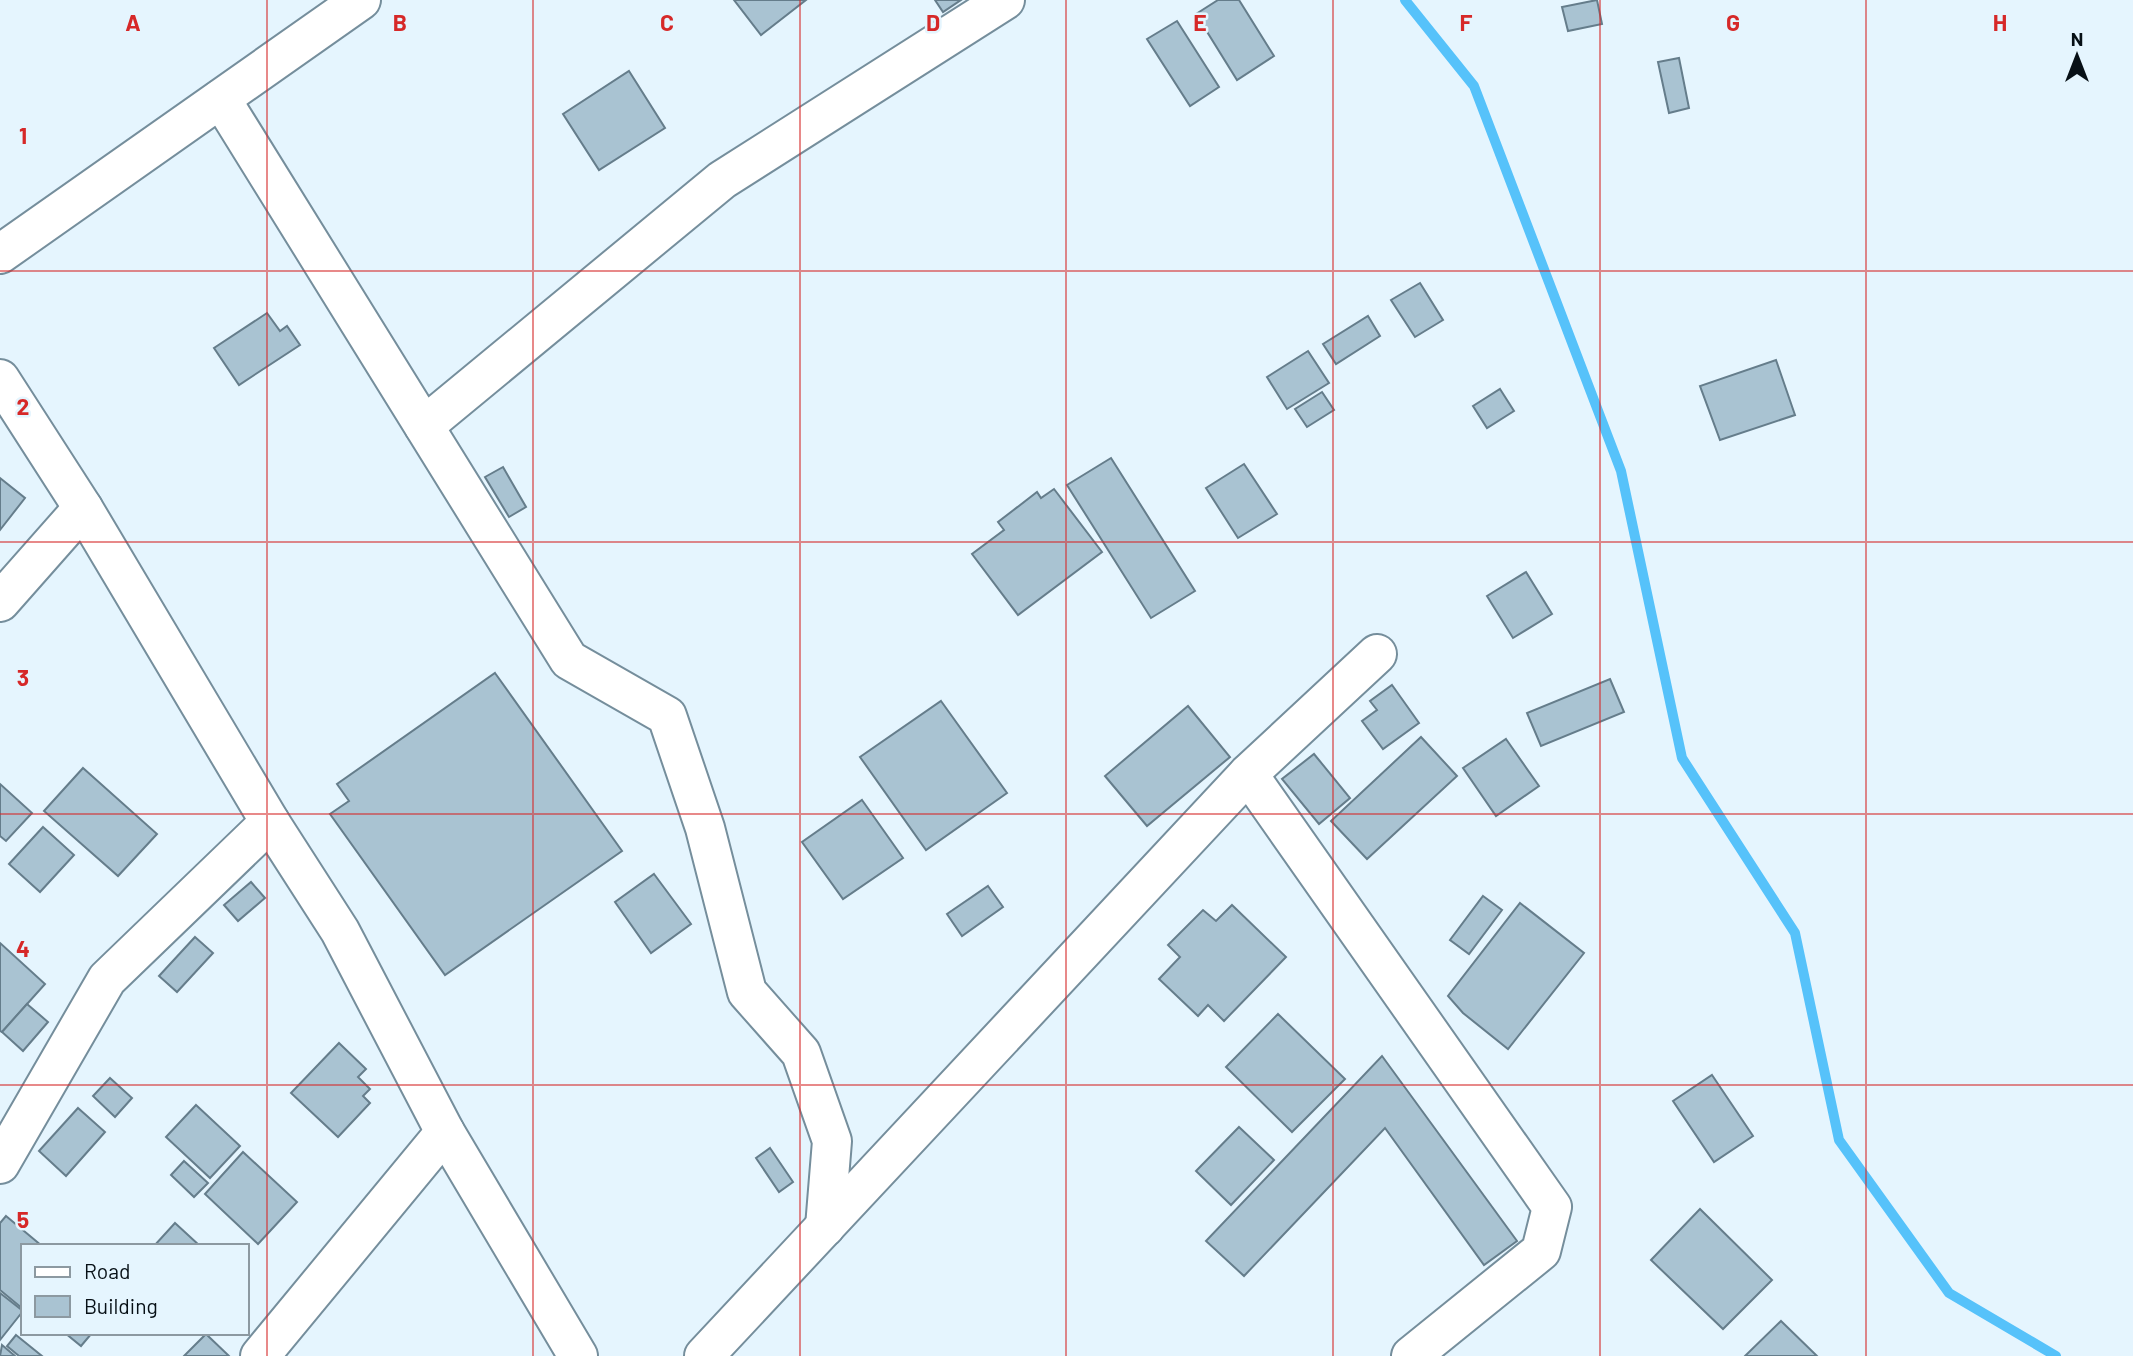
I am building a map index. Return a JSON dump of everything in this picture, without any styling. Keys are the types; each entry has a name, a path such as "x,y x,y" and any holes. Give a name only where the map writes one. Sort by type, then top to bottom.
{"street":[{"path":"0,254 361,0"},
{"path":"424,426 722,180 1005,0"},
{"path":"221,99 569,660 667,716 705,828 747,992 800,1053 832,1141 825,1227"},
{"path":"0,379 83,508 270,822 340,931 445,1132 578,1356"},
{"path":"0,602 83,508"},
{"path":"704,1356 1248,774 1377,654"},
{"path":"1248,774 1552,1208 1541,1251 1411,1356"},
{"path":"0,1164 107,979 270,822"},
{"path":"260,1356 445,1132"}],"building":[{"path":"734,0 806,0 761,35"},
{"path":"935,0 961,0 943,12"},
{"path":"1218,0 1239,0 1274,56 1237,80 1196,14"},
{"path":"1597,0 1602,24 1568,31 1562,7"},
{"path":"1177,21 1219,87 1190,106 1147,39"},
{"path":"1679,58 1689,108 1669,113 1658,62"},
{"path":"629,71 665,128 599,170 563,114"},
{"path":"1420,283 1443,320 1415,337 1391,300"},
{"path":"267,313 280,331 287,326 300,345 239,385 214,348"},
{"path":"1368,316 1380,336 1336,364 1323,344"},
{"path":"1308,351 1329,383 1287,409 1267,377"},
{"path":"1776,360 1795,415 1720,440 1700,386"},
{"path":"1500,389 1514,411 1487,428 1473,406"},
{"path":"1322,392 1334,410 1307,427 1295,409"},
{"path":"1111,458 1195,591 1151,618 1067,485"},
{"path":"1244,464 1277,514 1238,538 1206,488"},
{"path":"503,467 526,507 509,517 485,477"},
{"path":"0,478 25,498 0,530"},
{"path":"1054,489 1102,552 1018,615 972,554 1004,530 998,522 1037,492 1041,498"},
{"path":"1526,572 1552,614 1513,638 1487,596"},
{"path":"495,673 622,851 445,975 330,814 349,801 337,784"},
{"path":"1610,679 1624,712 1541,746 1527,713"},
{"path":"1392,685 1419,723 1383,749 1362,721 1377,710 1370,701"},
{"path":"941,701 1007,793 926,850 860,757"},
{"path":"1188,706 1230,757 1147,826 1105,776"},
{"path":"1421,737 1457,776 1367,859 1331,821"},
{"path":"1506,739 1539,786 1496,816 1463,768"},
{"path":"1314,754 1350,798 1319,824 1282,779"},
{"path":"83,768 157,834 118,876 44,811"},
{"path":"0,784 32,813 6,841 0,836"},
{"path":"862,800 903,858 843,899 802,842"},
{"path":"43,827 74,855 40,892 9,864"},
{"path":"654,874 691,924 651,953 615,902"},
{"path":"251,882 265,898 238,921 224,905"},
{"path":"988,886 1003,907 962,936 947,914"},
{"path":"1483,896 1502,910 1469,954 1450,940"},
{"path":"1520,903 1584,953 1508,1049 1463,1013 1448,996"},
{"path":"1232,905 1286,957 1224,1021 1208,1005 1198,1016 1159,979 1180,957 1168,945 1203,910 1216,921"},
{"path":"195,937 213,953 177,992 159,976"},
{"path":"0,943 45,984 2,1032 0,1031"},
{"path":"27,1004 48,1022 23,1051 2,1032"},
{"path":"1278,1014 1345,1079 1292,1132 1226,1067"},
{"path":"339,1043 366,1069 358,1077 370,1089 363,1096 370,1103 338,1137 291,1093"},
{"path":"1382,1056 1517,1241 1484,1265 1385,1128 1244,1276 1206,1241"},
{"path":"1712,1075 1753,1136 1714,1162 1673,1101"},
{"path":"110,1078 132,1098 115,1117 93,1096"},
{"path":"196,1105 240,1146 210,1178 166,1137"},
{"path":"78,1108 105,1132 66,1176 39,1151"},
{"path":"1239,1127 1274,1160 1231,1205 1196,1171"},
{"path":"770,1148 793,1182 779,1192 756,1158"},
{"path":"243,1152 297,1202 258,1244 205,1194"},
{"path":"184,1161 208,1183 194,1197 171,1175"},
{"path":"1700,1209 1772,1280 1723,1329 1651,1260"},
{"path":"6,1216 40,1244 21,1244 21,1307 0,1290 0,1223"},
{"path":"175,1223 198,1244 156,1244"},
{"path":"0,1293 21,1309 21,1314 0,1340"},
{"path":"1781,1321 1817,1356 1745,1356"},
{"path":"16,1335 42,1356 19,1356 7,1346"},
{"path":"67,1335 90,1335 81,1346"},
{"path":"207,1335 229,1356 184,1356"},
{"path":"2,1345 15,1356 0,1356"}],"waterway":[{"path":"1405,0 1474,86 1621,471 1682,758 1795,933 1839,1140 1949,1293 2056,1356"}]}
